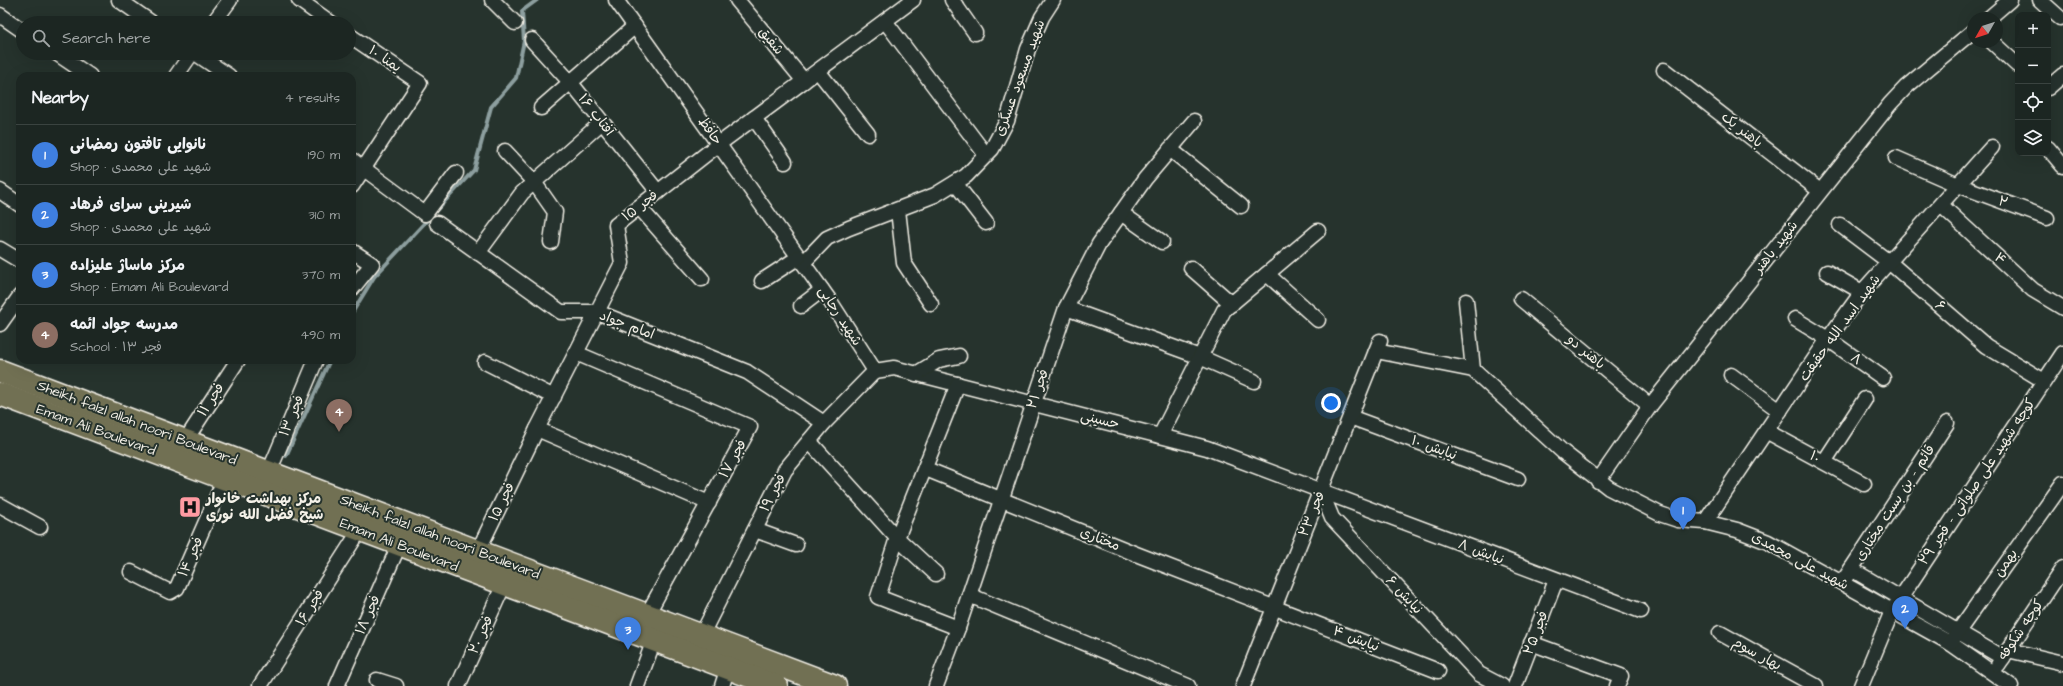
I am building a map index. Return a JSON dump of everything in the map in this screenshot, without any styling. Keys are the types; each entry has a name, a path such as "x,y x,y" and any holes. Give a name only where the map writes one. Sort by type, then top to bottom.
{"main road":[{"name":"Sheikh falzl allah noori Boulevard","path":"0,371 111,425 185,441 701,636 793,679 835,686"},
{"name":"Emam Ali Boulevard","path":"0,394 111,425 225,478 399,545 654,640 728,680 776,686"}],"street":[{"path":"119,0 142,16"},
{"path":"219,16 230,0"},
{"path":"299,0 321,16"},
{"path":"492,0 515,23"},
{"name":"حافظ","path":"616,0 801,260"},
{"name":"شفیق","path":"737,0 804,81"},
{"name":"فجر ۱۵","path":"478,551 537,429 622,263 616,225 719,144 913,0"},
{"path":"952,0 976,34"},
{"name":"شهید مسعود عسگری","path":"762,281 801,260 828,238 849,228 935,195 966,176 992,149 1007,121 1028,49 1042,17 1053,0"},
{"path":"1996,12 2010,0"},
{"path":"2040,0 2060,18"},
{"path":"0,15 16,26"},
{"path":"885,21 986,156"},
{"path":"541,108 635,26"},
{"name":"شهید باهنر","path":"1598,481 1650,406 1890,104 1906,87 1967,36"},
{"name":"یمنا ۱۰","path":"356,40 420,83 364,168"},
{"name":"آفتاب ۱۶","path":"532,40 571,83 658,192"},
{"path":"1999,48 2015,63"},
{"path":"66,60 84,72"},
{"path":"179,72 189,60"},
{"path":"205,60 223,72"},
{"name":"باهنر یک","path":"1664,70 1820,191"},
{"path":"818,71 868,134"},
{"path":"2051,85 2063,75"},
{"path":"754,118 785,162"},
{"name":"فجر ۲۱","path":"936,686 958,628 1066,308 1099,244 1145,179 1194,121"},
{"path":"478,253 522,193 601,122"},
{"name":"شهید اسد الله حقیقت","path":"1705,522 1828,339 1862,292 1992,147"},
{"path":"1170,149 1241,206"},
{"path":"505,151 534,182 555,212 551,242"},
{"path":"2051,152 2063,166"},
{"name":"۲","path":"1896,158 1958,186 2047,218"},
{"path":"356,163 425,214 456,173"},
{"path":"356,180 364,168"},
{"path":"955,183 986,223"},
{"path":"0,191 16,202"},
{"name":"۴","path":"1941,205 2033,290 2063,308"},
{"path":"639,207 702,279"},
{"path":"898,210 904,263 931,304"},
{"path":"1121,213 1162,242"},
{"name":"امام جواد","path":"437,223 561,312 597,312 747,372 824,423"},
{"name":"۶","path":"1840,225 1889,262 1986,346 2044,381"},
{"path":"1160,436 1224,310 1318,231"},
{"path":"0,248 16,258"},
{"path":"356,254 372,264 356,284"},
{"name":"شهید رجایی","path":"801,260 875,371"},
{"path":"1191,268 1232,304"},
{"path":"1827,272 1862,292"},
{"path":"1267,274 1318,320"},
{"path":"801,306 822,290"},
{"name":"باهنر دو","path":"1521,299 1650,406"},
{"path":"1466,301 1473,370"},
{"path":"0,324 16,302"},
{"path":"1066,308 1200,357 1254,381"},
{"name":"۸","path":"1795,319 1828,339 1883,378"},
{"name":"فجر ۲۳","path":"1244,686 1378,346 1473,370"},
{"name":"فجر ۱۷","path":"576,352 750,427 647,615"},
{"name":"کوچه شهید علی صلواتی - فجر ۲۹","path":"1861,686 1892,610 2063,353"},
{"path":"916,374 939,360 959,356"},
{"path":"485,362 554,397"},
{"name":"فجر ۱۱","path":"185,441 235,364"},
{"name":"فجر ۱۳","path":"269,472 314,364"},
{"name":"حسینی","path":"875,371 894,368 1207,448 1321,491"},
{"name":"شهید علی محمدی","path":"1473,370 1598,481 1660,514 1678,520 1705,522 1737,530 1768,542 1950,643 2011,686"},
{"name":"فجر ۱۹","path":"701,636 785,470 824,423 875,371"},
{"path":"1731,375 1780,411"},
{"path":"958,384 926,469 897,538 878,597 958,628"},
{"path":"1824,462 1865,399"},
{"name":"نیایش ۱۰","path":"1350,417 1518,479"},
{"name":"قائم - بن بست مختاری","path":"1842,583 1947,423"},
{"path":"537,429 708,503"},
{"name":"۱۰","path":"1766,431 1864,484"},
{"path":"809,441 897,538 936,574"},
{"name":"مختاری","path":"926,469 1274,608"},
{"name":"فجر ۱۴","path":"130,572 170,592 177,588 225,478"},
{"name":"بهمن","path":"1950,643 2063,483"},
{"name":"نیایش ۸","path":"1321,491 1641,611"},
{"name":"نیایش ۶","path":"1321,491 1332,518 1479,674 1502,686"},
{"path":"0,506 40,527"},
{"name":"فجر ۱۶","path":"260,686 360,530"},
{"path":"754,530 796,544"},
{"name":"فجر ۱۸","path":"337,686 399,545"},
{"name":"کوچه شکوفه","path":"1993,672 2063,568"},
{"path":"1851,569 1958,632 2006,654 2063,663"},
{"name":"فجر ۲۵","path":"1515,686 1556,580"},
{"name":"فجر ۲۰","path":"458,686 504,584"},
{"path":"969,595 1188,686"},
{"name":"نیایش ۴","path":"1274,608 1438,671"},
{"name":"بهار سوم","path":"1720,633 1816,686"},
{"path":"637,686 654,640"},
{"path":"1532,643 1621,676 1618,686"},
{"path":"377,680 396,686"}],"waterway":[{"path":"356,306 374,277 474,170 491,107 516,78 524,41 522,11 537,0"},
{"path":"286,456 328,364"}],"place":[{"name":"مدرسه جواد ائمه","path":"339,432"},
{"name":"مرکز بهداشت خانوار شیخ فضل الله نوری","path":"190,507"},
{"name":"نانوایی تافتون رمضانی","path":"1683,530"},
{"name":"شیرینی سرای فرهاد","path":"1905,629"},
{"name":"مرکز ماساژ علیزاده","path":"628,650"}]}
